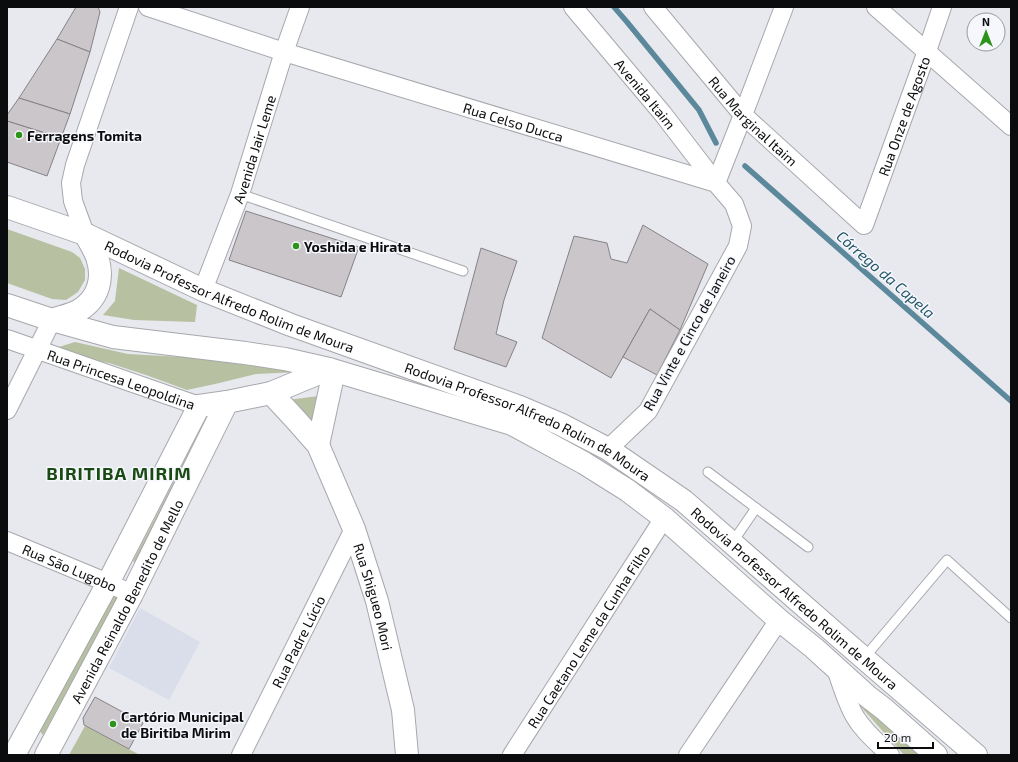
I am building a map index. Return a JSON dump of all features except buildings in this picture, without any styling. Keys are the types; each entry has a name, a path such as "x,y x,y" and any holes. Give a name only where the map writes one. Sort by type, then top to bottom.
{"main road":[{"name":"Rodovia Professor Alfredo Rolim de Moura","path":"7,207 86,234 203,290 291,325 520,407 560,424 608,449 684,501 976,755"},
{"path":"52,320 76,312 85,307 93,299 99,287 100,273 97,257 86,234"},
{"name":"Rodovia Professor Alfredo Rolim de Moura","path":"7,305 52,320 113,336 285,359 332,370 512,424 584,463 627,490 664,518 779,620 814,648 936,755"},
{"path":"318,445 332,370"},
{"name":"Rua Princesa Leopoldina","path":"198,406 271,393 332,370"},
{"name":"Rua Shigueo Mori","path":"271,393 318,445 354,529 377,601 403,710 407,755"},
{"name":"Avenida Reinaldo Benedito de Mello","path":"46,755 132,594 227,402"},
{"name":"Avenida Reinaldo Benedito de Mello","path":"15,753 108,583 198,406"}],"street":[{"path":"86,234 73,201 71,184 74,165 129,7"},
{"name":"Rua Celso Ducca","path":"148,7 284,52 716,183"},
{"name":"Avenida Jair Leme","path":"203,290 240,194 284,52 300,7"},
{"name":"Avenida Itaim","path":"573,7 663,114 716,183"},
{"name":"Rua Marginal Itaim","path":"653,7 743,115 864,225"},
{"path":"716,183 784,7"},
{"path":"876,7 1011,126"},
{"name":"Rua Onze de Agosto","path":"864,225 942,7"},
{"name":"Rua Vinte e Cinco de Janeiro","path":"608,449 648,411 738,246 742,226 734,204 716,183"},
{"path":"7,410 36,349 52,320"},
{"path":"7,328 36,349"},
{"name":"Rua Princesa Leopoldina","path":"7,339 198,406"},
{"name":"Rua Caetano Leme da Cunha Filho","path":"512,755 664,518"},
{"name":"Rua Padre Lúcio","path":"241,755 354,529"},
{"name":"Rua São Lugobo","path":"7,541 132,594"},
{"path":"688,755 779,620"},
{"path":"836,668 847,701 854,715 865,730 890,755"}],"lane":[{"path":"240,194 463,271"},
{"path":"708,472 808,547"},
{"path":"732,543 756,508"},
{"path":"864,658 947,560 1011,618"}],"shaded area":[{"path":"140,608 200,642 169,700 109,668"}],"green space":[{"path":"7,229 72,252 80,258 85,269 85,280 78,292 66,300 52,299 7,283"},
{"path":"119,268 197,305 195,322 134,320 103,315 115,301"},
{"path":"75,342 128,354 200,358 298,372 256,374 187,390 109,363 65,355 59,347"},
{"path":"319,396 314,427 287,400"},
{"path":"207,417 137,564 133,561"},
{"path":"118,588 122,590 43,735 39,730"},
{"path":"854,699 920,755 904,755"},
{"path":"85,726 140,755 69,755"}],"waterway":[{"name":"Córrego da Capela","path":"614,7 699,110 716,143"},
{"name":"Córrego da Capela","path":"745,166 1011,401"}],"place":[{"name":"Ferragens Tomita","path":"19,135"},
{"name":"Yoshida e Hirata","path":"296,246"},
{"name":"Cartório Municipal de Biritiba Mirim","path":"113,724"}],"district":[{"name":"BIRITIBA MIRIM","path":"119,473"}]}
